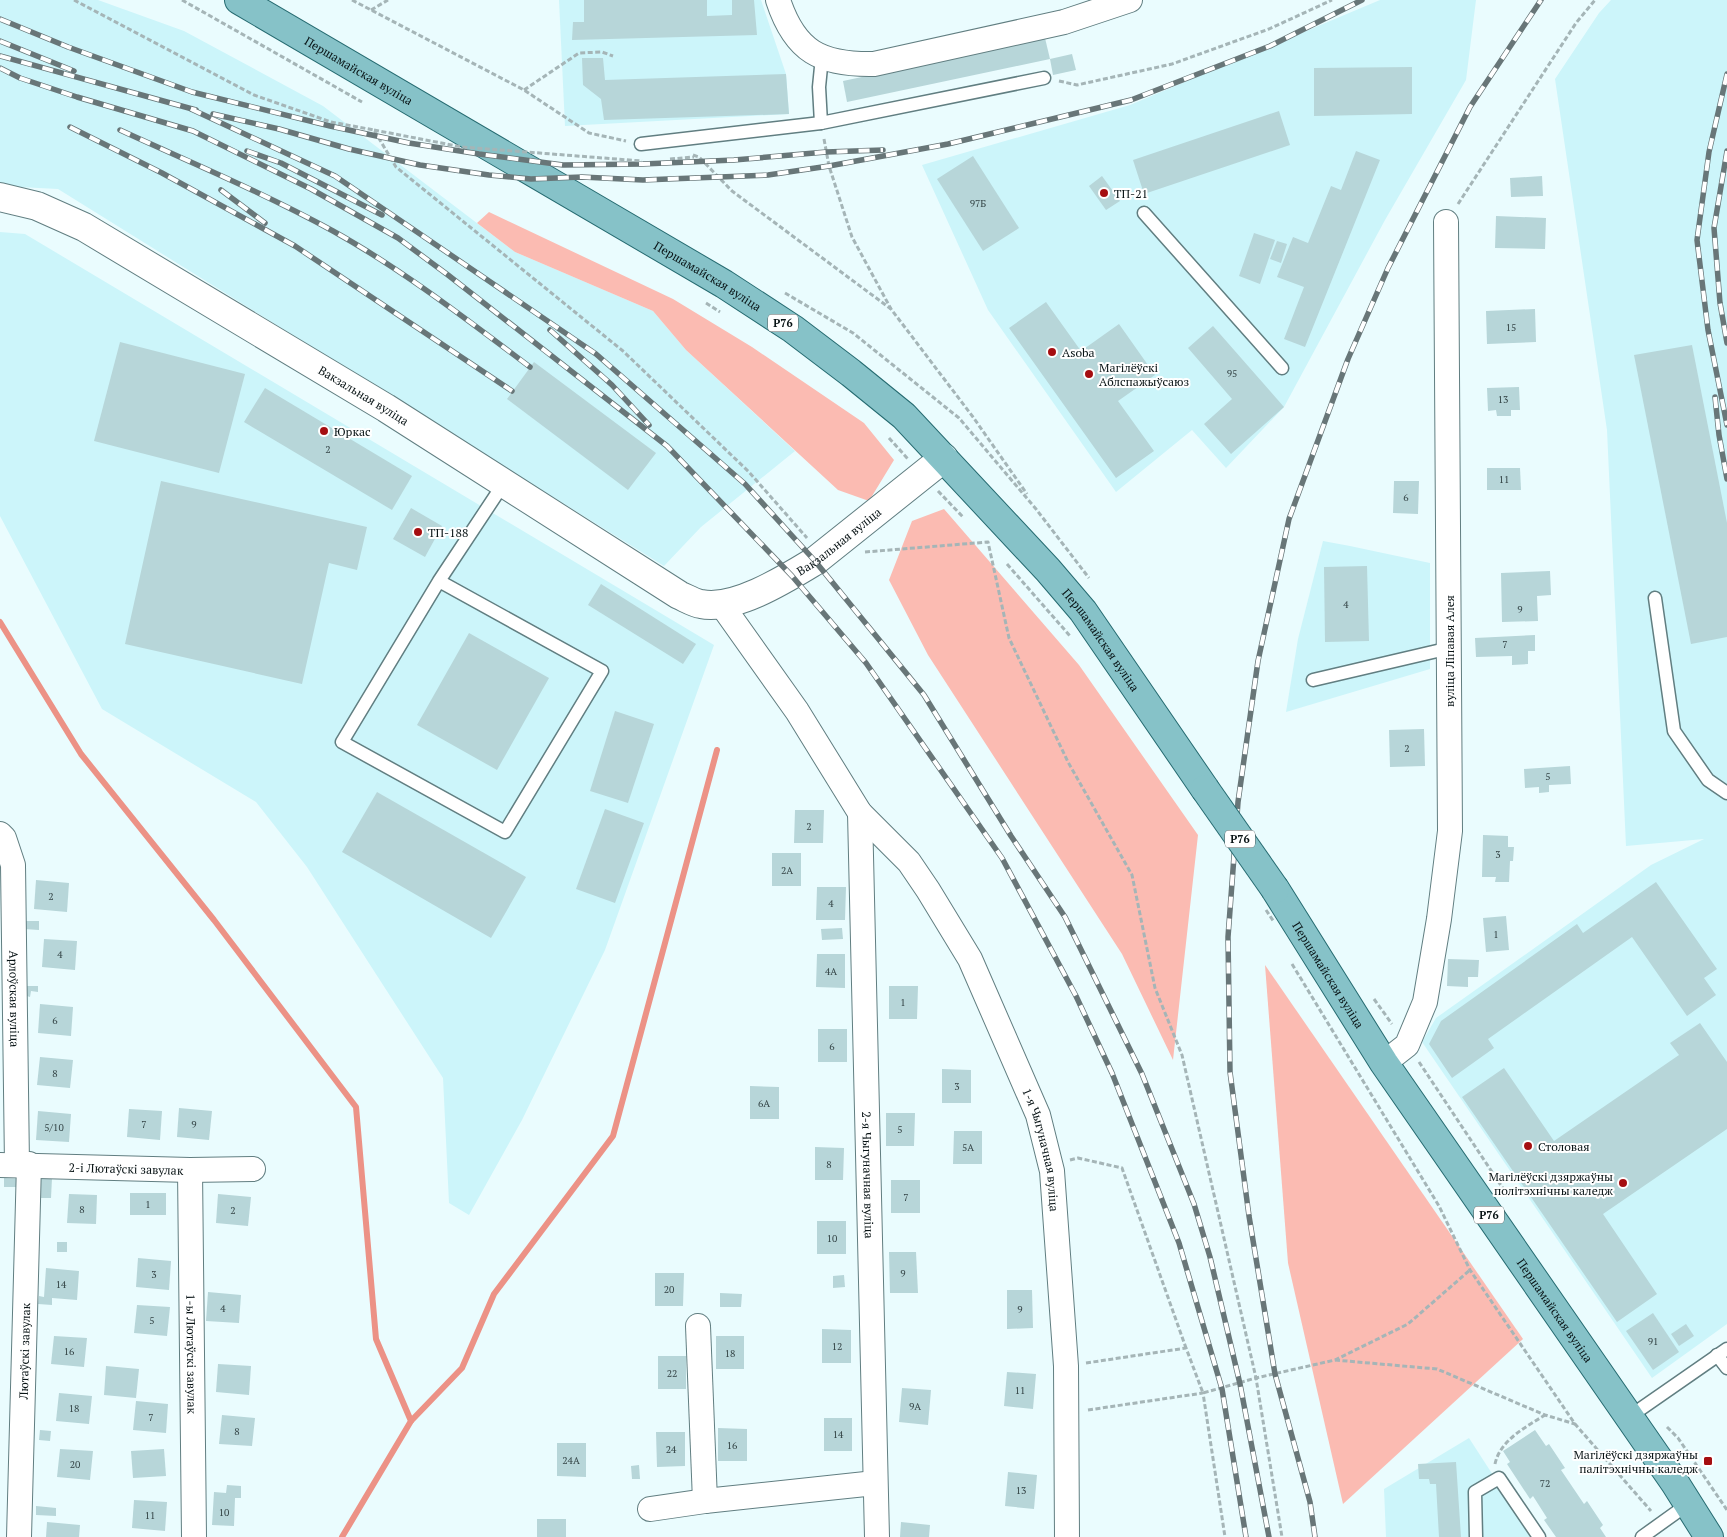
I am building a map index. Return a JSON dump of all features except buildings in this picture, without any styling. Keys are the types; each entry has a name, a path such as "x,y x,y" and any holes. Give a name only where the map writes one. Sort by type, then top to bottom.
{"main road":[{"name":"Першамайская вуліца","path":"239,0 724,284 793,329 904,416 1048,570 1082,611 1275,889 1384,1063 1629,1417 1709,1537"},
{"name":"Вакзальная вуліца","path":"0,197 37,206 84,226 386,408 680,595 701,604 722,604 759,593 792,576 822,555 944,458"}],"street":[{"path":"778,0 791,31 803,45 822,58 849,65 874,64 1064,22 1130,0"},
{"name":"вуліца Ліпавая Алея","path":"1384,1063 1407,1045 1425,1002 1439,919 1450,831 1446,222"},
{"path":"722,604 796,711 860,813"},
{"name":"1-я Чыгуначная вуліца","path":"860,813 909,862 970,959 1038,1115 1053,1181 1066,1366 1067,1537"},
{"name":"2-я Чыгуначная вуліца","path":"860,813 876,1537"},
{"name":"Арлоўская вуліца","path":"0,834 4,838 13,865 16,1165"},
{"name":"2-і Лютаўскі завулак","path":"16,1165 190,1170 253,1169"},
{"name":"Лютаўскі завулак","path":"16,1165 19,1537"},
{"name":"1-ы Лютаўскі завулак","path":"190,1170 194,1537"},
{"path":"698,1326 705,1501"},
{"path":"650,1509 705,1501 876,1483"}],"lane":[{"path":"821,123 819,87 822,58"},
{"path":"641,144 821,123 1044,78"},
{"path":"1144,213 1282,368"},
{"path":"439,581 602,671 505,832 342,742 439,581 504,483"},
{"path":"1655,598 1674,731 1708,780 1727,793"},
{"path":"1313,680 1450,648"},
{"path":"1629,1417 1722,1352 1727,1368"},
{"path":"1476,1537 1475,1492 1499,1478 1539,1537"},
{"path":"1644,1536 1688,1504"}],"path":[{"path":"74,0 254,95 330,122 462,147 642,161"},
{"path":"182,0 365,104"},
{"path":"371,10 388,0"},
{"path":"1044,78 1076,85 1172,64 1269,29 1332,0"},
{"path":"1446,222 1576,23 1595,0"},
{"path":"524,90 579,53 602,52 613,56"},
{"path":"821,123 829,166 852,237 892,308 973,417 1036,508"},
{"path":"374,130 396,167 623,352 749,472 822,555"},
{"path":"416,132 442,147"},
{"path":"702,300 726,316"},
{"path":"886,434 921,475 968,522"},
{"path":"982,535 995,549"},
{"path":"861,552 988,542"},
{"path":"988,542 1010,638 1068,762 1132,875 1155,988 1182,1055 1256,1378 1282,1537"},
{"path":"1001,557 1071,638"},
{"path":"1274,922 1278,930"},
{"path":"1292,962 1295,971 1439,1206 1470,1270 1575,1424 1661,1524"},
{"path":"1050,1163 1078,1158 1122,1168 1203,1394 1225,1537"},
{"path":"1066,1413 1203,1394 1256,1378 1335,1360 1408,1324 1470,1270"},
{"path":"1066,1366 1186,1348"},
{"path":"1335,1360 1437,1369 1545,1414 1575,1424"},
{"path":"1499,1478 1494,1468 1497,1454 1512,1437 1545,1414"}],"shaded area":[{"path":"0,0 98,0 184,31 323,106 515,252 653,311 686,350 795,451 701,527 664,566 58,189 0,186"},
{"path":"559,0 761,0 786,74 789,114 565,126"},
{"path":"1380,0 1476,0 1466,80 1385,220 1284,407 1226,468 1192,430 1116,492 988,310 922,165 1130,105"},
{"path":"1611,0 1727,0 1727,1324 1652,1378 1422,1042 1436,1018 1651,865 1704,839 1626,846 1607,430 1555,79 1599,13"},
{"path":"489,212 673,299 752,347 864,423 894,460 869,501 838,490 686,350 653,311 515,252 477,223"},
{"path":"0,232 25,234 714,645 605,950 522,1120 469,1215 449,1203 443,1078 307,867 256,802 102,709 0,516"},
{"path":"944,509 1079,665 1198,835 1173,1060 1122,954 928,655 889,580 912,521"},
{"path":"1323,541 1430,563 1430,669 1286,712 1298,639"},
{"path":"1265,965 1523,1339 1343,1504 1288,1263"},
{"path":"1469,1438 1533,1537 1386,1537 1384,1489"}],"waterway":[{"path":"0,622 81,754 214,920 356,1107 376,1339 411,1421 342,1537"},
{"path":"411,1421 462,1368 494,1294 613,1136 717,750"}],"railway":[{"path":"213,114 420,165 489,175 531,179 582,177 643,180 768,175 948,144 1131,100 1270,46 1362,0"},
{"path":"1315,1537 1310,1502 1275,1374 1249,1216 1230,1072 1228,937 1238,802 1258,661 1289,519 1348,359 1388,268 1470,107 1541,0"},
{"path":"0,19 68,47 192,92 330,126 409,143 479,154 563,165 734,160 826,152 883,150"},
{"path":"0,41 74,71"},
{"path":"0,56 196,110"},
{"path":"0,68 20,78 77,97 193,131 311,189 398,238 667,446 792,576 866,663 1002,858 1076,996 1112,1073 1179,1243 1222,1389 1246,1537"},
{"path":"1727,74 1709,152 1697,240 1708,330 1727,425"},
{"path":"191,109 335,176 596,354 745,484 815,561 924,695 1011,836 1065,917 1142,1074 1194,1204 1210,1257 1240,1384 1269,1537"},
{"path":"70,127 162,173 295,246 512,391"},
{"path":"120,130 254,191 307,217 359,246 458,313 530,367"},
{"path":"247,151 281,163 382,215"},
{"path":"1727,151 1714,228 1720,303 1727,343"},
{"path":"221,190 265,223"},
{"path":"550,330 612,385 649,425"},
{"path":"1715,397 1719,435 1727,479"}],"place":[{"name":"ТП-21","path":"1104,193"},
{"name":"Asoba","path":"1052,352"},
{"name":"Магілёўскі Аблспажыўсаюз","path":"1089,374"},
{"name":"Юркас","path":"324,431"},
{"name":"ТП-188","path":"418,532"},
{"name":"Столовая","path":"1528,1146"},
{"name":"Магілёўскі дзяржаўны політэхнічны каледж","path":"1623,1183"},
{"name":"Магілёўскі дзяржаўны палітэхнічны каледж","path":"1708,1461"}]}
